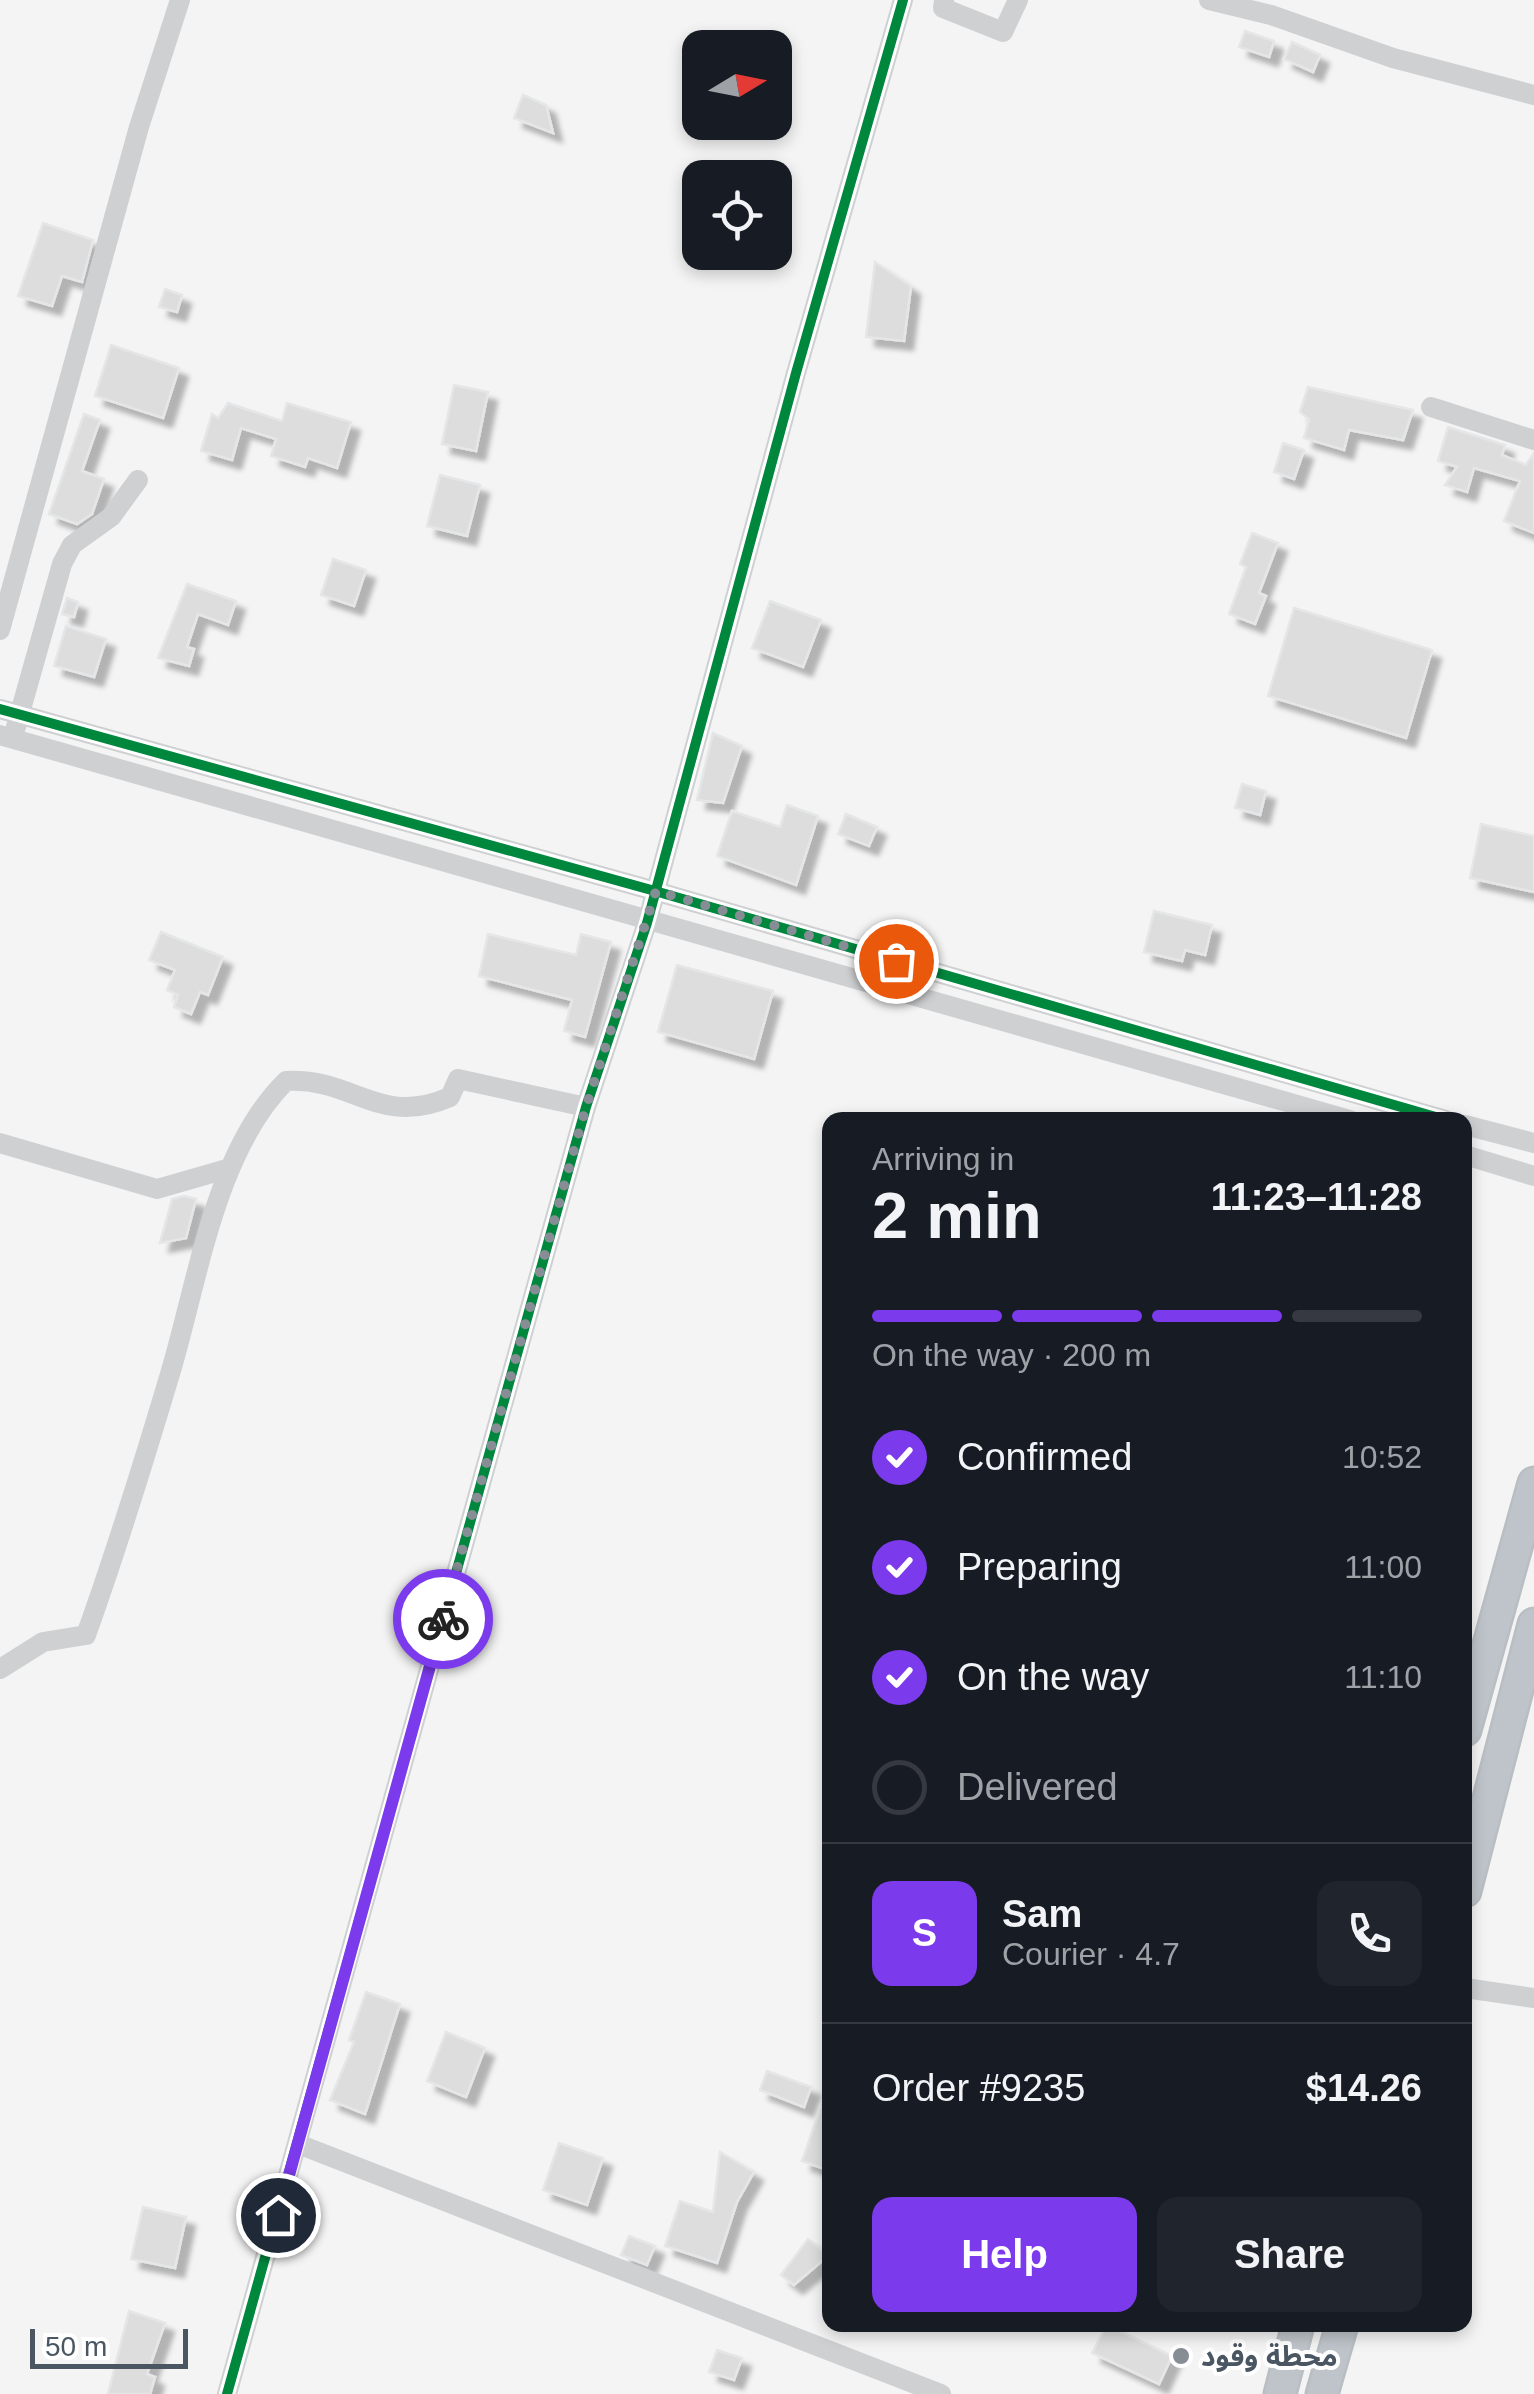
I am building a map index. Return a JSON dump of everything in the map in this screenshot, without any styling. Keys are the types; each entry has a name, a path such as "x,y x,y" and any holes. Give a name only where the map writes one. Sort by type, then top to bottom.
{"highway":[{"path":"1472,1705 1534,1484"},
{"path":"1472,1864 1534,1624"},
{"path":"1280,2394 1296,2332"},
{"path":"1322,2394 1340,2332"}],"street":[{"path":"0,630 140,127 180,0"},
{"path":"227,2394 586,1107 648,923 902,0"},
{"path":"944,0 942,8 1004,32 1018,0"},
{"path":"1209,0 1271,15 1393,58 1534,95"},
{"path":"1431,407 1534,440"},
{"path":"138,480 111,517 72,545 62,564 9,712 7,737 648,923 1324,1112 1335,1088"},
{"path":"9,712 656,891 1418,1112"},
{"path":"383,844 392,818"},
{"path":"853,980 859,950"},
{"path":"0,1669 43,1642 86,1635 170,1377 230,1168 264,1102 286,1081 312,1080 401,1110 426,1108 450,1097 458,1080 586,1107"},
{"path":"1472,1128 1534,1144"},
{"path":"0,1143 157,1189 230,1168"},
{"path":"1472,1157 1534,1176"},
{"path":"1472,1989 1534,1998"},
{"path":"298,2144 941,2394"}],"building":[{"path":"1245,31 1274,41 1269,57 1239,47"},
{"path":"1292,42 1320,55 1313,72 1284,59"},
{"path":"523,95 546,105 553,133 514,118"},
{"path":"43,223 93,240 82,282 62,276 52,306 18,296"},
{"path":"875,262 911,286 904,341 866,337"},
{"path":"165,289 182,295 177,312 159,307"},
{"path":"111,345 179,368 163,418 95,396"},
{"path":"454,385 488,392 476,451 442,444"},
{"path":"1308,387 1413,410 1403,440 1349,430 1344,450 1304,438 1309,419 1300,412"},
{"path":"228,403 282,421 287,403 351,422 337,468 308,458 305,467 271,456 276,439 241,428 232,460 201,451 212,414 218,418"},
{"path":"84,414 100,420 82,471 104,479 92,514 77,524 49,514"},
{"path":"1448,427 1505,445 1502,455 1526,465 1534,453 1534,533 1504,521 1520,481 1474,468 1467,492 1445,485 1457,467 1438,461"},
{"path":"1283,443 1304,450 1294,479 1274,472"},
{"path":"440,475 480,485 467,536 427,526"},
{"path":"1252,533 1278,543 1259,593 1266,596 1255,624 1229,614 1246,567 1240,564"},
{"path":"333,559 366,570 354,606 321,595"},
{"path":"187,584 236,601 228,625 198,614 187,647 194,649 189,666 158,658"},
{"path":"67,598 78,602 74,617 62,614"},
{"path":"770,601 821,620 803,667 752,648"},
{"path":"1294,608 1432,650 1406,738 1268,696"},
{"path":"66,626 106,639 94,677 54,666"},
{"path":"713,733 742,746 723,803 697,800"},
{"path":"1242,784 1266,791 1260,815 1235,808"},
{"path":"787,805 818,816 796,885 717,856 732,811 780,827"},
{"path":"846,814 877,827 869,846 838,834"},
{"path":"1481,824 1534,836 1534,892 1470,878"},
{"path":"1154,911 1212,925 1205,955 1185,950 1182,961 1144,952"},
{"path":"161,932 223,957 208,995 200,992 191,1014 174,1007 178,995 167,990 175,970 149,960"},
{"path":"488,934 576,955 581,934 611,942 585,1037 564,1031 572,1000 479,976"},
{"path":"677,965 773,991 754,1059 658,1032"},
{"path":"172,1199 196,1199 186,1238 160,1243"},
{"path":"366,1992 400,2004 365,2114 330,2100 354,2042 349,2040"},
{"path":"446,2032 485,2048 466,2097 427,2081"},
{"path":"767,2071 811,2087 804,2107 760,2090"},
{"path":"822,2103 822,2168 802,2161"},
{"path":"559,2143 603,2158 587,2205 543,2190"},
{"path":"720,2152 754,2172 737,2202 717,2263 665,2246 680,2201 713,2212"},
{"path":"143,2207 186,2217 175,2268 131,2259"},
{"path":"629,2236 655,2246 647,2265 621,2255"},
{"path":"808,2239 822,2250 822,2261 794,2285 781,2275"},
{"path":"129,2311 165,2323 147,2374 155,2377 150,2394 108,2394"},
{"path":"1103,2332 1122,2332 1172,2356 1159,2384 1092,2353"},
{"path":"717,2350 742,2358 734,2380 709,2372"}],"cycle path":[{"path":"227,2394 586,1107 647,923 796,373 903,0"},
{"path":"0,709 655,891 1418,1112"}],"way so far":[{"path":"443,1619 586,1107 656,891 896,961"}],"place":[{"name":"محطة وقود","path":"1181,2356"}],"route":[{"path":"278,2215 443,1619"}]}
